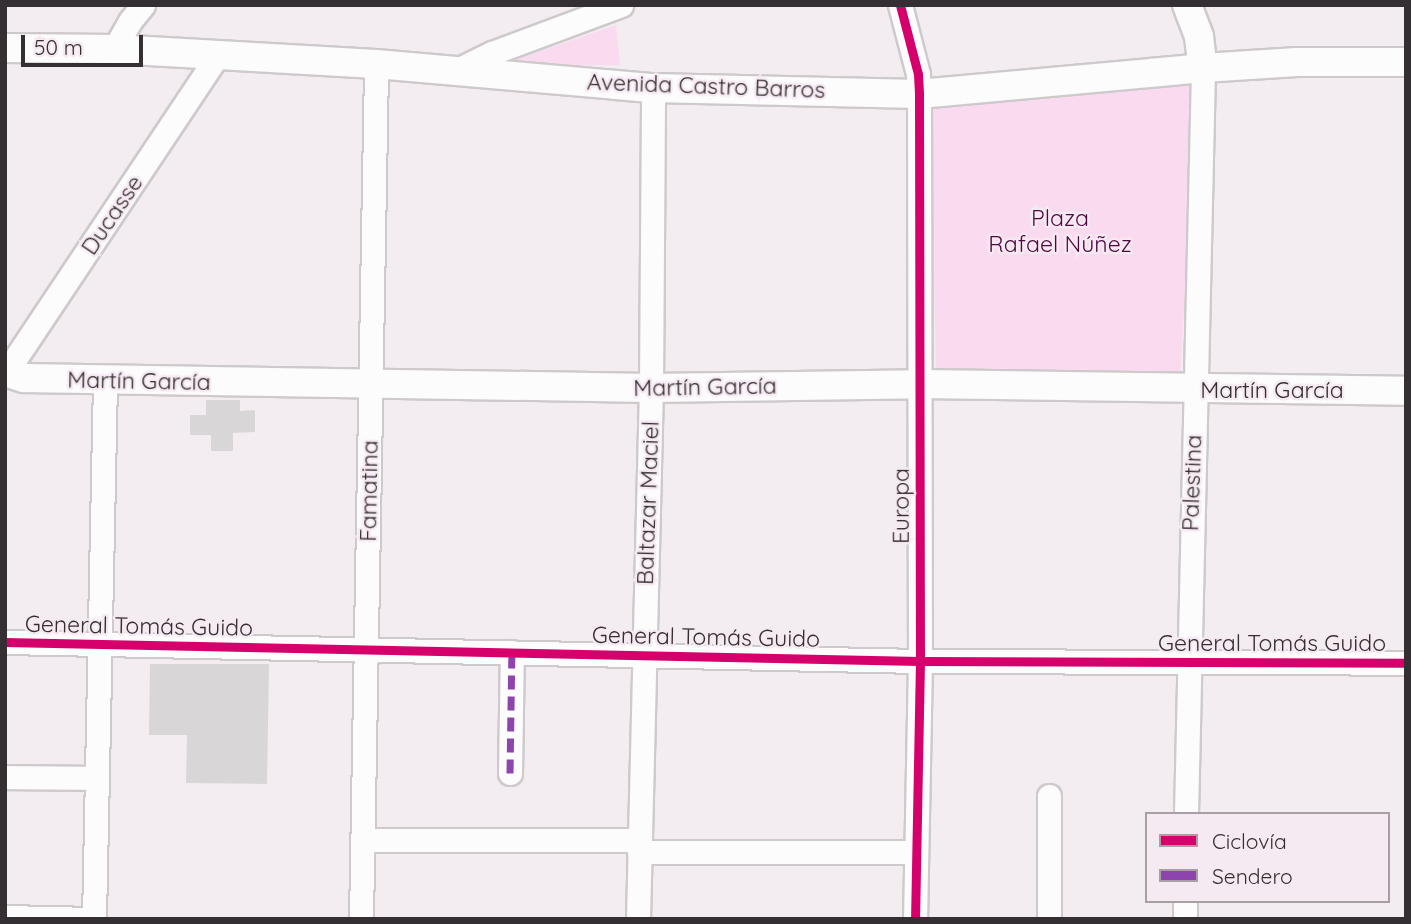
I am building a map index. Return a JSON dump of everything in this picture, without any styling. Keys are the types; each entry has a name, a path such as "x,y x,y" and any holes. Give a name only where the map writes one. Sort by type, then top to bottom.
{"main road":[{"path":"1187,5 1199,37 1203,68"},
{"name":"Avenida Castro Barros","path":"5,48 114,49 376,64 653,88 919,94 1203,68 1297,62 1406,62"},
{"name":"Martín García","path":"6,373 24,378 105,380 651,388 921,384 1406,391"}],"street":[{"path":"114,49 130,21 144,5"},
{"path":"457,70 492,53 621,5"},
{"name":"Europa","path":"900,5 918,74 919,94 920,662 915,919"},
{"name":"Ducasse","path":"6,373 218,55"},
{"name":"Famatina","path":"361,919 376,64"},
{"name":"Palestina","path":"1186,812 1187,662 1203,68"},
{"name":"Baltazar Maciel","path":"638,919 651,388 653,88"},
{"path":"5,917 92,919 105,380"},
{"name":"General Tomás Guido","path":"5,642 920,662 1406,663"},
{"path":"510,773 512,652"},
{"path":"5,777 95,778"},
{"path":"1049,796 1049,919"},
{"path":"363,840 915,852"}],"green space":[{"path":"616,25 620,65 498,66"},
{"name":"Plaza Rafael Núñez","path":"1191,82 1187,257 1180,380 936,371 930,109"}],"building":[{"path":"206,400 240,400 240,411 255,410 255,432 233,433 233,451 211,451 211,435 190,435 190,415 206,415"},
{"path":"150,664 269,664 267,784 186,783 187,735 149,735"}],"marked path":[{"path":"510,773 512,652"}],"cycle path":[{"path":"900,5 918,74 919,94 920,661 915,919"},
{"path":"5,642 920,661 1406,663"}]}
